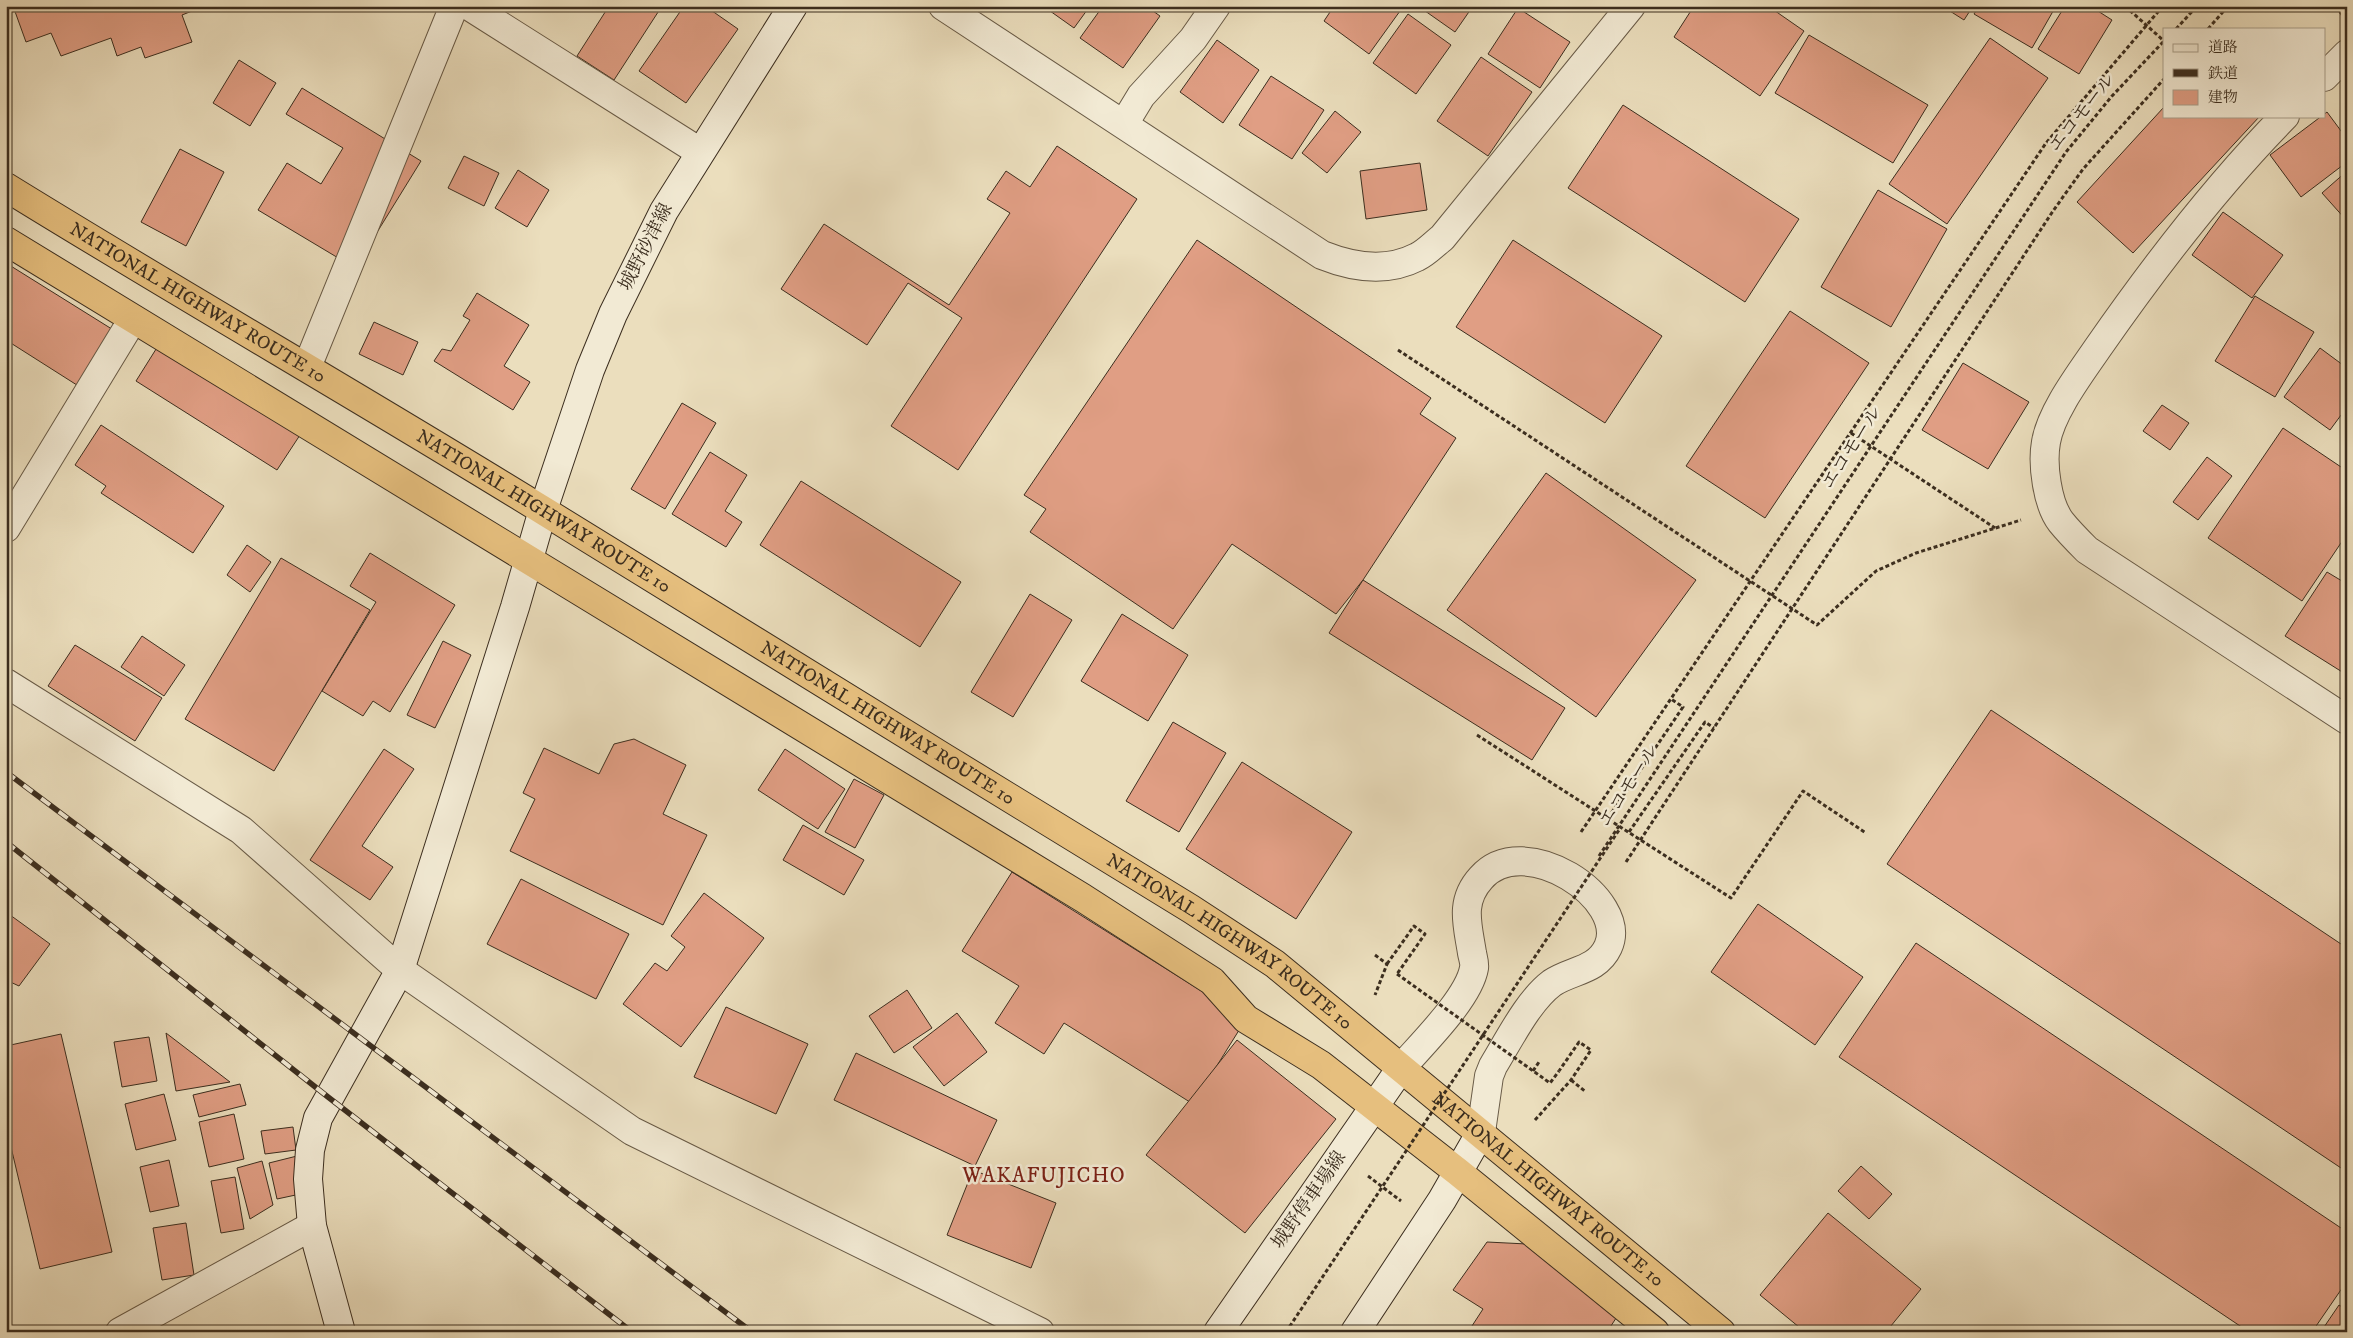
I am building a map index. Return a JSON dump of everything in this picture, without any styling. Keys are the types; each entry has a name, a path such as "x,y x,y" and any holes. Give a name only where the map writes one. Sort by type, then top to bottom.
{"highway":[{"name":"NATIONAL HIGHWAY ROUTE 10","path":"6,187 158,281 307,367 543,510 1192,909 1275,964 1481,1132 1524,1172 1721,1332"},
{"path":"6,241 1091,903 1212,981 1246,1019 1321,1065 1458,1172 1655,1332"}],"street":[{"path":"307,367 454,6"},
{"path":"469,6 700,152"},
{"name":"城野砂津線","path":"341,1332 312,1226 308,1179 310,1150 318,1118 400,970 543,510 590,370 613,314 664,211 793,6"},
{"path":"943,6 1322,255 1346,264 1366,267 1392,266 1417,257 1442,238 1631,6"},
{"path":"1124,124 1141,96 1193,39 1216,6"},
{"path":"2326,75 2347,54"},
{"path":"2283,118 2225,182 2141,286 2064,398 2046,441 2046,484 2060,520 2087,550 2347,720"},
{"path":"6,528 133,319"},
{"path":"6,682 241,830 400,970 632,1130 1040,1332"},
{"name":"城野停車場線","path":"1218,1332 1401,1068 1463,994 1474,968 1466,923 1471,892 1480,879 1493,866 1504,862 1521,860 1555,869 1580,883 1592,894 1606,914 1610,930 1609,945 1595,963 1578,973 1554,982 1534,1003 1493,1066 1489,1076 1481,1132"},
{"path":"1355,1332 1458,1172 1481,1132"},
{"path":"120,1332 312,1226"}],"path":[{"path":"2125,6 2163,40"},
{"name":"エコモール","path":"1581,832 2046,143 2163,6"},
{"path":"2177,28 2197,6"},
{"path":"2209,28 2228,6"},
{"path":"2336,6 2347,20"},
{"name":"エコモール","path":"1580,883 2066,152 2112,96 2163,42"},
{"name":"エコモール","path":"1626,862 2078,176 2163,80"},
{"path":"1398,350 1817,625 1876,571 1916,553 1995,528 1851,433"},
{"path":"1608,818 1683,707 1672,699"},
{"path":"1629,832 1705,722 1714,728"},
{"path":"1477,735 1731,898 1802,791 1866,833"},
{"path":"1286,1332 1621,827"},
{"path":"1375,995 1388,964 1414,926 1425,934 1397,974 1550,1083 1579,1042 1592,1050 1570,1080 1535,1120"},
{"path":"1374,955 1388,964"},
{"path":"1534,1071 1539,1062"},
{"path":"1570,1080 1586,1092"},
{"path":"1362,1171 1406,1206"}],"building":[{"path":"13,6 202,7 182,15 192,42 145,58 141,47 117,56 111,38 61,56 51,33 26,42"},
{"path":"609,6 662,6 614,80 577,56"},
{"path":"684,6 705,6 738,29 686,103 639,71"},
{"path":"1043,6 1090,6 1074,28"},
{"path":"1103,6 1146,6 1160,16 1123,68 1080,38"},
{"path":"1334,6 1393,6 1400,11 1369,54 1324,21"},
{"path":"1418,6 1473,6 1455,32"},
{"path":"1694,6 1768,6 1804,31 1760,96 1674,37"},
{"path":"1942,6 1973,6 1964,20"},
{"path":"1979,6 2056,6 2032,48 1974,14"},
{"path":"2065,6 2090,6 2112,20 2079,74 2038,49"},
{"path":"1518,8 1570,42 1540,88 1488,54"},
{"path":"1408,14 1451,45 1416,94 1373,63"},
{"path":"1809,35 1928,105 1893,163 1775,93"},
{"path":"1990,38 2048,78 1947,224 1889,184"},
{"path":"1217,40 1259,70 1223,123 1180,92"},
{"path":"1481,57 1532,92 1488,156 1437,121"},
{"path":"239,60 276,83 250,126 213,103"},
{"path":"1271,76 1324,110 1292,159 1239,125"},
{"path":"302,88 421,161 355,268 258,210 287,163 321,184 343,148 286,114"},
{"path":"1623,105 1799,219 1745,302 1568,188"},
{"path":"2163,108 2163,118 2258,118 2133,253 2077,202"},
{"path":"1335,111 1361,132 1327,173 1302,153"},
{"path":"2326,113 2347,139 2347,162 2301,197 2270,155 2319,118 2326,118"},
{"path":"1057,146 1137,199 958,470 891,426 962,318 908,283 867,345 781,289 824,224 949,305 1010,213 987,199 1006,171 1030,187"},
{"path":"180,149 224,172 186,246 141,222"},
{"path":"464,156 499,173 484,206 448,188"},
{"path":"1420,163 1427,210 1366,219 1360,171"},
{"path":"518,170 549,190 527,227 495,208"},
{"path":"2347,171 2347,221 2322,193"},
{"path":"1878,190 1947,229 1891,327 1821,287"},
{"path":"2223,212 2283,255 2252,298 2192,255"},
{"path":"1197,240 1431,398 1420,414 1456,438 1363,580 1336,614 1232,544 1173,629 1030,532 1046,509 1024,495"},
{"path":"1513,240 1662,336 1605,423 1456,327"},
{"path":"6,263 115,331 80,387 6,340"},
{"path":"477,293 529,325 504,366 530,382 513,410 434,361 442,349 451,351 470,320 463,316"},
{"path":"2255,296 2314,332 2275,397 2215,361"},
{"path":"1790,311 1869,363 1765,518 1686,466"},
{"path":"374,322 418,342 403,375 359,354"},
{"path":"158,346 300,435 277,470 136,381"},
{"path":"2320,348 2347,368 2347,407 2330,430 2284,397"},
{"path":"1963,363 2029,402 1988,469 1922,430"},
{"path":"682,403 716,423 665,509 631,489"},
{"path":"2162,405 2189,423 2170,450 2143,431"},
{"path":"101,425 224,506 193,553 101,493 106,486 75,465"},
{"path":"2283,428 2347,471 2347,534 2302,601 2208,538"},
{"path":"710,452 747,475 725,511 742,522 726,547 672,514"},
{"path":"2207,457 2232,476 2198,520 2173,502"},
{"path":"1546,473 1696,580 1596,717 1447,610"},
{"path":"801,481 961,582 920,647 760,545"},
{"path":"247,545 271,562 250,592 227,575"},
{"path":"370,553 455,605 390,712 373,701 363,716 322,691 376,602 350,586"},
{"path":"281,558 370,610 274,771 185,719"},
{"path":"2327,572 2347,584 2347,675 2285,636"},
{"path":"1363,580 1565,708 1532,760 1329,633"},
{"path":"1030,594 1072,620 1013,717 971,692"},
{"path":"1122,614 1188,655 1148,721 1081,681"},
{"path":"142,636 185,665 164,696 121,667"},
{"path":"443,641 471,655 435,728 407,715"},
{"path":"75,645 162,698 135,741 48,686"},
{"path":"1991,710 2347,948 2347,1172 1887,864"},
{"path":"1173,722 1226,753 1179,832 1126,801"},
{"path":"634,739 686,765 663,814 707,835 663,925 510,851 535,799 523,793 544,748 599,774 614,744"},
{"path":"384,749 414,769 362,846 393,867 370,900 310,860"},
{"path":"785,749 845,789 818,829 758,790"},
{"path":"1242,762 1352,832 1296,919 1186,849"},
{"path":"854,779 884,795 855,848 825,832"},
{"path":"803,825 864,860 844,895 783,860"},
{"path":"1012,872 1246,1019 1193,1104 1064,1023 1044,1054 995,1023 1019,986 962,951"},
{"path":"521,879 629,934 596,999 487,944"},
{"path":"704,893 764,938 681,1047 623,1004 655,963 667,971 685,947 671,936"},
{"path":"1758,904 1863,977 1815,1045 1711,972"},
{"path":"6,912 50,944 19,986 6,980"},
{"path":"1916,943 2347,1232 2347,1281 2312,1332 2249,1332 1839,1057"},
{"path":"907,990 932,1028 894,1053 869,1016"},
{"path":"726,1007 808,1044 776,1114 694,1077"},
{"path":"957,1013 987,1052 944,1086 913,1047"},
{"path":"166,1033 230,1082 176,1091"},
{"path":"61,1034 112,1252 40,1269 6,1126 6,1046"},
{"path":"149,1037 157,1081 122,1087 114,1042"},
{"path":"1237,1040 1336,1119 1245,1233 1146,1155"},
{"path":"856,1053 997,1120 975,1166 834,1100"},
{"path":"240,1084 246,1105 199,1117 193,1095"},
{"path":"164,1094 176,1140 136,1150 125,1104"},
{"path":"234,1114 244,1159 209,1167 199,1122"},
{"path":"293,1127 296,1150 265,1154 261,1131"},
{"path":"297,1156 305,1193 277,1199 269,1163"},
{"path":"169,1160 179,1206 150,1212 140,1167"},
{"path":"262,1161 273,1205 250,1219 237,1168"},
{"path":"1861,1166 1892,1194 1869,1219 1838,1191"},
{"path":"973,1170 1056,1203 1031,1268 947,1235"},
{"path":"235,1177 244,1229 221,1233 211,1181"},
{"path":"1828,1213 1921,1289 1886,1332 1805,1332 1760,1295"},
{"path":"186,1223 194,1275 162,1280 153,1228"},
{"path":"1487,1242 1527,1244 1622,1309 1607,1332 1474,1332 1470,1329 1483,1309 1453,1290"},
{"path":"2339,1305 2347,1310 2347,1332 2324,1332 2322,1330"}],"railway":[{"path":"6,772 752,1332"},
{"path":"6,842 328,1097 632,1332"}],"district":[{"name":"WAKAFUJICHO","path":"1044,1176"}]}
